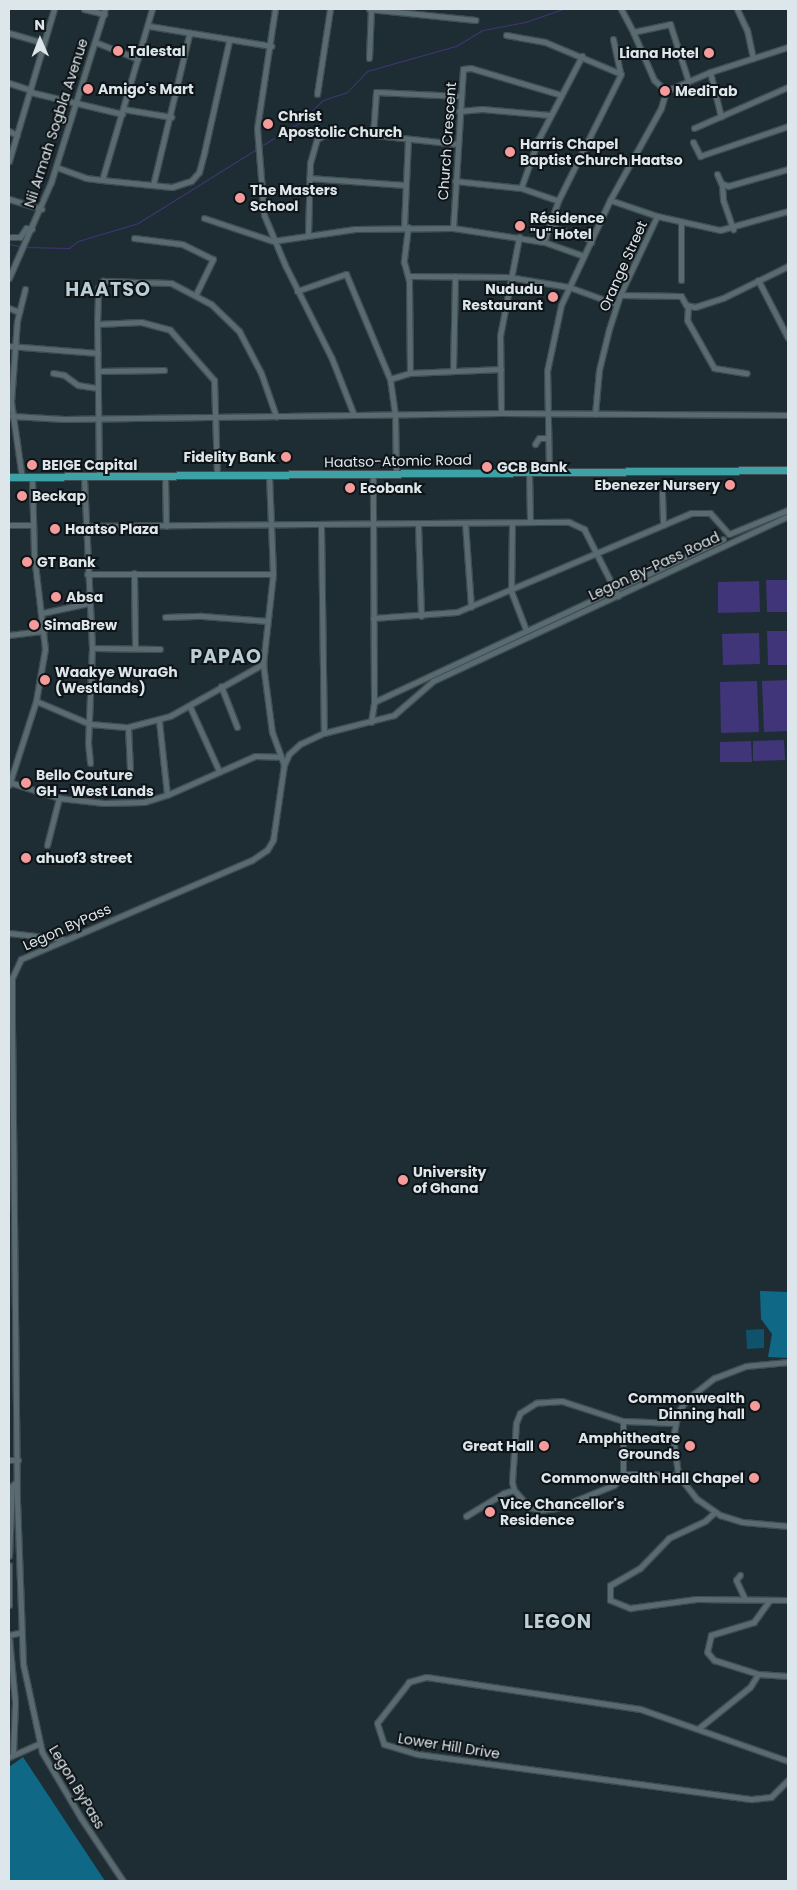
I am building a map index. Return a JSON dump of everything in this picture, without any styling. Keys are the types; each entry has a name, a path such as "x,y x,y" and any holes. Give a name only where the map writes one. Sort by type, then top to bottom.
{"main road":[{"name":"Haatso-Atomic Road","path":"9,477 84,478 788,470"}],"street":[{"path":"9,161 54,9"},
{"path":"84,9 104,11"},
{"path":"102,180 149,26 152,9"},
{"path":"275,9 258,137 262,204 274,241 332,360 354,415"},
{"path":"317,94 330,9"},
{"path":"369,58 370,9 422,12 474,20"},
{"path":"621,9 656,84 666,91"},
{"path":"737,9 747,30 753,58"},
{"name":"Nii Armah Sogbla Avenue","path":"9,278 41,209 56,167 104,11"},
{"path":"633,32 670,24 688,80"},
{"path":"149,26 189,35 271,46"},
{"path":"9,34 44,43"},
{"path":"153,185 171,117 189,35"},
{"path":"506,35 545,42 620,72"},
{"path":"544,242 558,201 620,82 620,72 612,39"},
{"path":"56,167 86,178 102,180 179,186 190,181 199,172 229,41"},
{"path":"95,42 138,59"},
{"path":"549,472 549,350 569,287 610,200 661,108 666,91 710,72 788,47"},
{"path":"521,188 550,115 582,56"},
{"name":"Church Crescent","path":"453,228 462,72 467,68 562,95"},
{"path":"710,72 721,116"},
{"path":"9,83 76,104 123,112 171,117"},
{"path":"694,128 788,88"},
{"path":"373,135 376,92 460,96"},
{"path":"459,112 482,109 550,115"},
{"path":"694,142 700,156 788,126"},
{"path":"9,131 17,135"},
{"path":"308,235 309,178 312,150 317,139 326,134 373,135 457,144"},
{"path":"408,139 405,185 406,227 404,262 409,276 410,373"},
{"path":"722,185 733,186 788,169"},
{"path":"717,174 722,185 723,200 732,229"},
{"path":"309,178 405,185"},
{"path":"455,181 521,188 558,201"},
{"path":"9,199 41,209"},
{"path":"610,200 657,216 720,230 732,229 788,211"},
{"name":"Orange Street","path":"595,414 602,355 616,304 657,216"},
{"path":"204,218 274,241 308,235 406,227 453,228 519,236 544,242 584,256"},
{"path":"681,222 682,280"},
{"path":"9,237 20,237 26,228 32,228"},
{"path":"554,228 586,238 591,242"},
{"path":"501,413 500,336 519,236"},
{"path":"134,238 182,244 213,259 196,294"},
{"path":"688,306 723,298 788,266"},
{"path":"297,291 346,274 390,379 395,414 396,474"},
{"path":"409,276 510,277 569,287 616,304"},
{"path":"453,371 455,276"},
{"path":"758,280 788,338"},
{"path":"99,477 97,324 98,288 102,281 164,282 196,294 221,312 239,331 262,372 276,416"},
{"path":"22,478 12,416 15,347 19,312 25,289"},
{"path":"620,294 680,296 688,306 687,320 714,368 747,373"},
{"path":"9,308 19,312"},
{"path":"97,324 141,322 170,330 216,381 217,476"},
{"path":"9,346 98,353"},
{"path":"390,379 410,373 500,369"},
{"path":"98,371 164,370"},
{"path":"52,373 64,376 78,385 98,388"},
{"path":"12,416 216,418 501,413 788,414"},
{"path":"535,444 539,438 548,438"},
{"path":"529,473 530,522"},
{"path":"371,722 374,702 372,524 374,474"},
{"path":"270,475 272,574 263,664 280,757 284,765"},
{"path":"165,476 166,526"},
{"path":"32,478 33,525 36,569 44,631 44,659 36,701 9,783 59,798 92,802 144,802 167,795 255,756 280,757"},
{"path":"84,478 84,526 92,648 90,764"},
{"path":"662,493 663,525"},
{"path":"374,618 451,614 511,591 557,568 691,512 710,514 726,532 732,534 788,510"},
{"name":"Legon By-Pass Road","path":"527,633 618,596 788,516"},
{"path":"465,523 471,607"},
{"path":"512,523 511,591 527,633"},
{"path":"84,526 578,523 598,552 618,596"},
{"path":"418,524 421,616"},
{"path":"9,526 33,525"},
{"path":"321,526 324,733"},
{"path":"374,702 527,633 614,589 723,539"},
{"path":"87,574 272,574"},
{"path":"134,574 135,648"},
{"path":"42,614 89,603"},
{"path":"165,617 202,616 268,621"},
{"path":"9,635 44,631"},
{"name":"Legon ByPass","path":"123,1881 67,1796 38,1744 27,1696 22,1632 12,1247 12,978 21,959 252,860 267,850 272,845 284,765 289,754 300,744 324,733 394,715 433,681 527,633"},
{"path":"92,648 160,649"},
{"path":"36,701 90,724 128,726 159,721 190,706 221,686 263,664"},
{"path":"221,686 236,727"},
{"path":"190,706 219,771"},
{"path":"159,721 167,795"},
{"path":"128,726 130,769"},
{"path":"46,845 59,798"},
{"path":"9,934 65,939"},
{"path":"788,1362 746,1366 714,1378 687,1399 674,1423 673,1460 678,1475 696,1499 715,1512 742,1522 788,1526"},
{"path":"622,1421 623,1474 614,1485 548,1509 529,1507 514,1490 515,1430 520,1413 527,1407 562,1401 622,1421 674,1423"},
{"path":"9,1409 16,1408"},
{"path":"9,1460 18,1460"},
{"path":"623,1474 678,1475"},
{"path":"9,1556 10,1499 12,1486 17,1481"},
{"path":"466,1516 504,1492 514,1490"},
{"path":"715,1512 668,1538 640,1568 610,1585 608,1596 614,1603 630,1608 696,1599 788,1600"},
{"path":"9,1565 9,1605"},
{"path":"740,1575 736,1580 745,1599"},
{"path":"769,1601 754,1622 711,1635 707,1646 714,1660 758,1674 788,1676"},
{"path":"22,1632 9,1637 11,1755 38,1744"},
{"path":"699,1728 750,1687 758,1674"},
{"name":"Lower Hill Drive","path":"788,1761 699,1728 623,1706 426,1677 409,1682 377,1723 384,1744 417,1754 752,1799 771,1797 788,1780"}],"shaded area":[{"path":"766,580 788,580 788,612 767,612"},
{"path":"759,581 760,612 718,613 718,582"},
{"path":"767,631 788,631 788,665 768,665"},
{"path":"759,633 760,664 723,665 722,634"},
{"path":"788,680 788,731 764,732 762,681"},
{"path":"757,681 759,732 721,733 720,682"},
{"path":"784,740 785,760 753,761 753,741"},
{"path":"751,741 752,762 720,762 720,742"},
{"path":"760,1291 788,1292 788,1358 768,1357 772,1334 761,1319"},
{"path":"764,1329 764,1348 747,1349 746,1330"},
{"path":"23,1757 105,1881 9,1881 9,1767"}],"waterway":[{"path":"261,146 299,123 323,100 347,92 367,71 456,46 483,30 525,22 563,9"},
{"path":"24,247 69,248 78,241 138,223 258,148"},
{"path":"9,244 20,246"}],"place":[{"name":"Talestal","path":"118,51"},
{"name":"Liana Hotel","path":"709,53"},
{"name":"Amigo's Mart","path":"88,89"},
{"name":"MediTab","path":"665,91"},
{"name":"Christ Apostolic Church","path":"268,124"},
{"name":"Harris Chapel Baptist Church Haatso","path":"510,152"},
{"name":"The Masters School","path":"240,198"},
{"name":"Résidence \"U\" Hotel","path":"520,226"},
{"name":"Nududu Restaurant","path":"553,297"},
{"name":"Fidelity Bank","path":"286,457"},
{"name":"BEIGE Capital","path":"32,465"},
{"name":"GCB Bank","path":"487,467"},
{"name":"Ebenezer Nursery","path":"730,485"},
{"name":"Ecobank","path":"350,488"},
{"name":"Beckap","path":"22,496"},
{"name":"Haatso Plaza","path":"55,529"},
{"name":"GT Bank","path":"27,562"},
{"name":"Absa","path":"56,597"},
{"name":"SimaBrew","path":"34,625"},
{"name":"Waakye WuraGh (Westlands)","path":"45,680"},
{"name":"Bello Couture GH - West Lands","path":"26,783"},
{"name":"ahuof3 street","path":"26,858"},
{"name":"University of Ghana","path":"403,1180"},
{"name":"Commonwealth Dinning hall","path":"755,1406"},
{"name":"Great Hall","path":"544,1446"},
{"name":"Amphitheatre Grounds","path":"690,1446"},
{"name":"Commonwealth Hall Chapel","path":"754,1478"},
{"name":"Vice Chancellor's Residence","path":"490,1512"}],"district":[{"name":"HAATSO","path":"108,290"},
{"name":"PAPAO","path":"226,657"},
{"name":"LEGON","path":"558,1622"}]}
